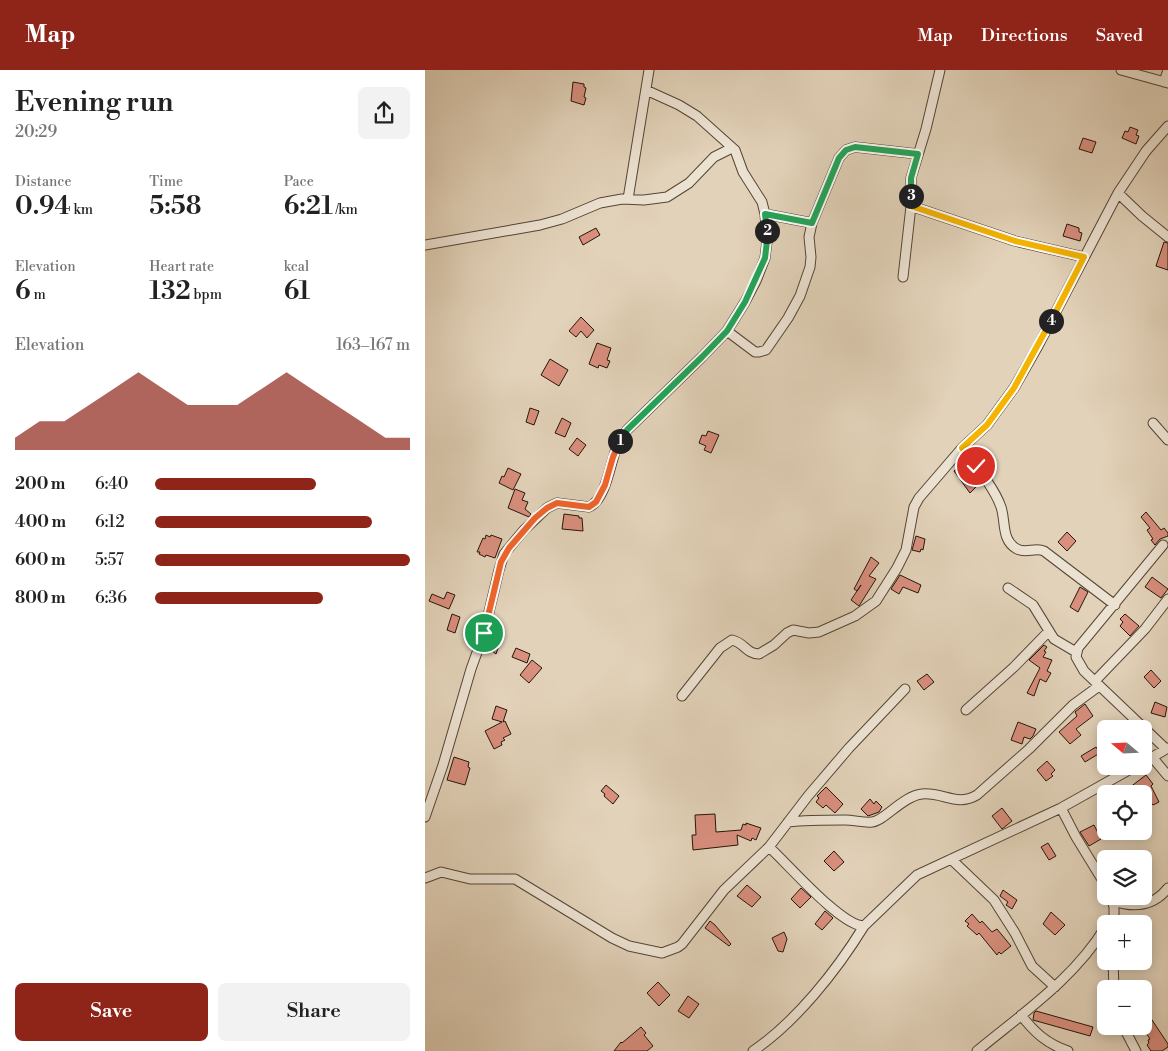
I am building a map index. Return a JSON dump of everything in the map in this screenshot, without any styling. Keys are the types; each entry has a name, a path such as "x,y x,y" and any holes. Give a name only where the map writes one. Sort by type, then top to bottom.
{"street":[{"path":"628,199 642,125 649,70"},
{"path":"903,277 911,206 911,178 926,129 939,70"},
{"path":"1121,70 1166,83 1168,70"},
{"path":"425,817 484,633 504,554 547,508 557,503 589,507 596,502 605,485 618,443 627,430 727,331 745,302 765,258 767,241 762,202 746,177 737,155 732,148 697,116 679,105 646,90"},
{"path":"682,696 720,648 732,640 740,643 749,652 759,654 774,645 787,632 793,630 819,632 855,616 876,601 897,568 905,550 914,507 919,498 962,448 987,425 1014,388 1118,193 1146,151 1168,126"},
{"path":"727,331 755,352 759,352 765,350 788,318 807,278 811,262 809,237 812,223 820,207 833,170 839,158 846,150 855,147 918,154"},
{"path":"425,245 540,225 562,219 601,202 667,197 689,183 714,157 732,148"},
{"path":"1118,193 1168,237"},
{"path":"911,206 1015,241 1084,257"},
{"path":"765,214 812,223"},
{"path":"1153,423 1168,440"},
{"path":"962,448 998,500 1005,534 1012,544 1021,550 1037,549 1044,551 1115,604"},
{"path":"1153,756 1167,748 1097,684 1077,661 1076,652 1163,544"},
{"path":"1008,588 1033,606 1059,643 1076,652"},
{"path":"788,822 809,820 875,822 909,798 923,794 933,794 961,800 977,795 1029,749 1097,684 1168,600"},
{"path":"966,710 1014,667 1049,631"},
{"path":"425,878 441,872 470,879 515,879 612,938 629,946 662,953 678,947 724,890 769,847 865,729 905,689"},
{"path":"1153,758 1168,776"},
{"path":"753,1051 768,1041 814,993 841,962 864,926 917,875 1061,808 1120,775"},
{"path":"1061,808 1075,837 1097,872"},
{"path":"769,847 829,905 853,924 864,926"},
{"path":"951,859 994,900 1015,933 1032,966 1055,987"},
{"path":"1152,901 1159,898 1168,888"},
{"path":"1113,905 1114,914"},
{"path":"1125,905 1140,905"},
{"path":"977,1051 1055,987 1097,941"},
{"path":"1021,1015 1031,1029 1043,1039 1068,1051"},
{"path":"1128,1035 1136,1051"}],"building":[{"path":"573,82 584,84 586,88 584,105 571,101"},
{"path":"1130,127 1138,130 1136,135 1139,136 1136,144 1122,138 1125,131 1128,132"},
{"path":"1083,138 1096,142 1092,153 1079,149"},
{"path":"1067,224 1079,228 1079,232 1082,233 1080,241 1063,236"},
{"path":"596,228 600,235 583,245 579,237"},
{"path":"1164,242 1168,243 1168,270 1156,266"},
{"path":"581,317 594,330 587,338 581,331 576,337 569,331"},
{"path":"597,343 611,348 607,360 610,361 607,368 599,365 598,368 589,364"},
{"path":"550,359 568,370 559,386 541,375"},
{"path":"530,408 539,411 534,425 526,422"},
{"path":"562,418 571,423 565,437 555,433"},
{"path":"708,431 719,435 711,453 704,450 706,446 699,443 702,435 706,436"},
{"path":"577,438 586,445 578,456 569,449"},
{"path":"962,465 978,485 970,493 954,471"},
{"path":"508,468 521,474 513,490 499,483"},
{"path":"515,489 525,493 522,500 528,502 525,509 531,514 529,517 508,508"},
{"path":"1146,512 1161,530 1164,528 1168,533 1168,536 1160,539 1155,545 1147,530 1150,528 1141,517"},
{"path":"564,514 582,518 583,531 562,529"},
{"path":"1067,532 1076,541 1067,551 1058,542"},
{"path":"486,535 502,539 495,558 486,555 485,557 479,554 480,552 477,552"},
{"path":"916,536 925,539 923,550 921,549 920,552 912,550"},
{"path":"871,557 879,563 869,576 876,579 859,606 851,600 857,591 854,589"},
{"path":"900,575 921,585 918,593 903,587 899,594 891,589"},
{"path":"1152,577 1168,589 1161,598 1145,587"},
{"path":"1080,587 1088,592 1078,612 1070,607"},
{"path":"447,592 455,595 449,609 429,601 432,594 444,599"},
{"path":"452,614 460,617 455,633 447,630"},
{"path":"1125,614 1139,626 1130,636 1120,626 1123,622 1120,619"},
{"path":"494,631 503,634 496,654 486,646"},
{"path":"1044,645 1047,647 1043,657 1052,660 1047,671 1051,673 1046,682 1040,679 1034,696 1027,693 1040,668 1029,660"},
{"path":"516,648 530,654 527,663 512,657"},
{"path":"532,660 542,668 529,683 520,675"},
{"path":"1151,670 1161,681 1154,688 1144,677"},
{"path":"927,674 934,682 924,690 917,681"},
{"path":"1155,702 1167,707 1165,717 1151,713"},
{"path":"1085,704 1093,716 1076,729 1081,735 1070,744 1059,732 1077,716 1075,712"},
{"path":"496,706 507,710 503,722 505,721 511,734 503,738 505,740 501,742 502,745 494,749 485,731 502,722 492,719"},
{"path":"1018,722 1036,729 1030,739 1024,737 1022,744 1011,740"},
{"path":"1096,747 1097,748 1097,755 1085,762 1081,756"},
{"path":"454,757 469,762 468,767 470,768 465,785 447,780"},
{"path":"1047,761 1055,770 1051,774 1053,776 1046,781 1037,770"},
{"path":"1146,775 1153,784 1152,785 1133,785"},
{"path":"606,785 619,796 613,804 601,791"},
{"path":"826,787 843,804 835,813 826,805 823,808 816,802 819,798 817,796"},
{"path":"1152,788 1159,802 1152,804"},
{"path":"870,799 874,804 876,801 882,807 879,812 868,816 861,809"},
{"path":"1002,808 1012,821 1002,829 992,816"},
{"path":"715,814 716,832 741,830 743,824 746,825 746,823 761,828 756,840 752,838 751,841 737,835 738,845 693,850 692,835 696,835 695,815"},
{"path":"1094,825 1097,831 1097,840 1099,840 1089,846 1080,832"},
{"path":"1048,843 1056,856 1049,860 1041,847"},
{"path":"834,851 844,862 834,871 824,861"},
{"path":"747,885 761,897 752,907 737,896"},
{"path":"801,888 811,897 800,908 791,899"},
{"path":"1003,890 1017,900 1012,909 1006,905 1008,902 1000,896"},
{"path":"825,911 833,918 822,930 815,924"},
{"path":"1051,912 1065,925 1055,935 1043,924"},
{"path":"972,914 992,932 997,929 1011,946 997,955 979,933 977,935 967,926 969,924 965,921"},
{"path":"710,921 731,944 729,946 705,928"},
{"path":"784,932 787,939 783,952 778,951 772,938"},
{"path":"658,982 670,995 659,1006 647,993"},
{"path":"688,996 699,1004 689,1018 678,1011"},
{"path":"1036,1011 1093,1027 1090,1036 1033,1020"},
{"path":"1152,1020 1168,1044 1168,1047 1162,1051 1151,1051 1147,1045 1150,1039 1147,1035 1152,1035"},
{"path":"641,1027 646,1033 644,1035 653,1046 647,1051 614,1051 621,1042"}],"route":[{"path":"484,633 504,554 535,518 547,508 557,503 589,507 596,502 605,485 618,443 627,430 727,331 745,302 765,258 767,241 765,214 812,223 820,207 833,170 839,158 846,150 855,147 918,154 911,178 911,206 1015,241 1084,257 1014,388 987,425 962,448 976,466"}]}
